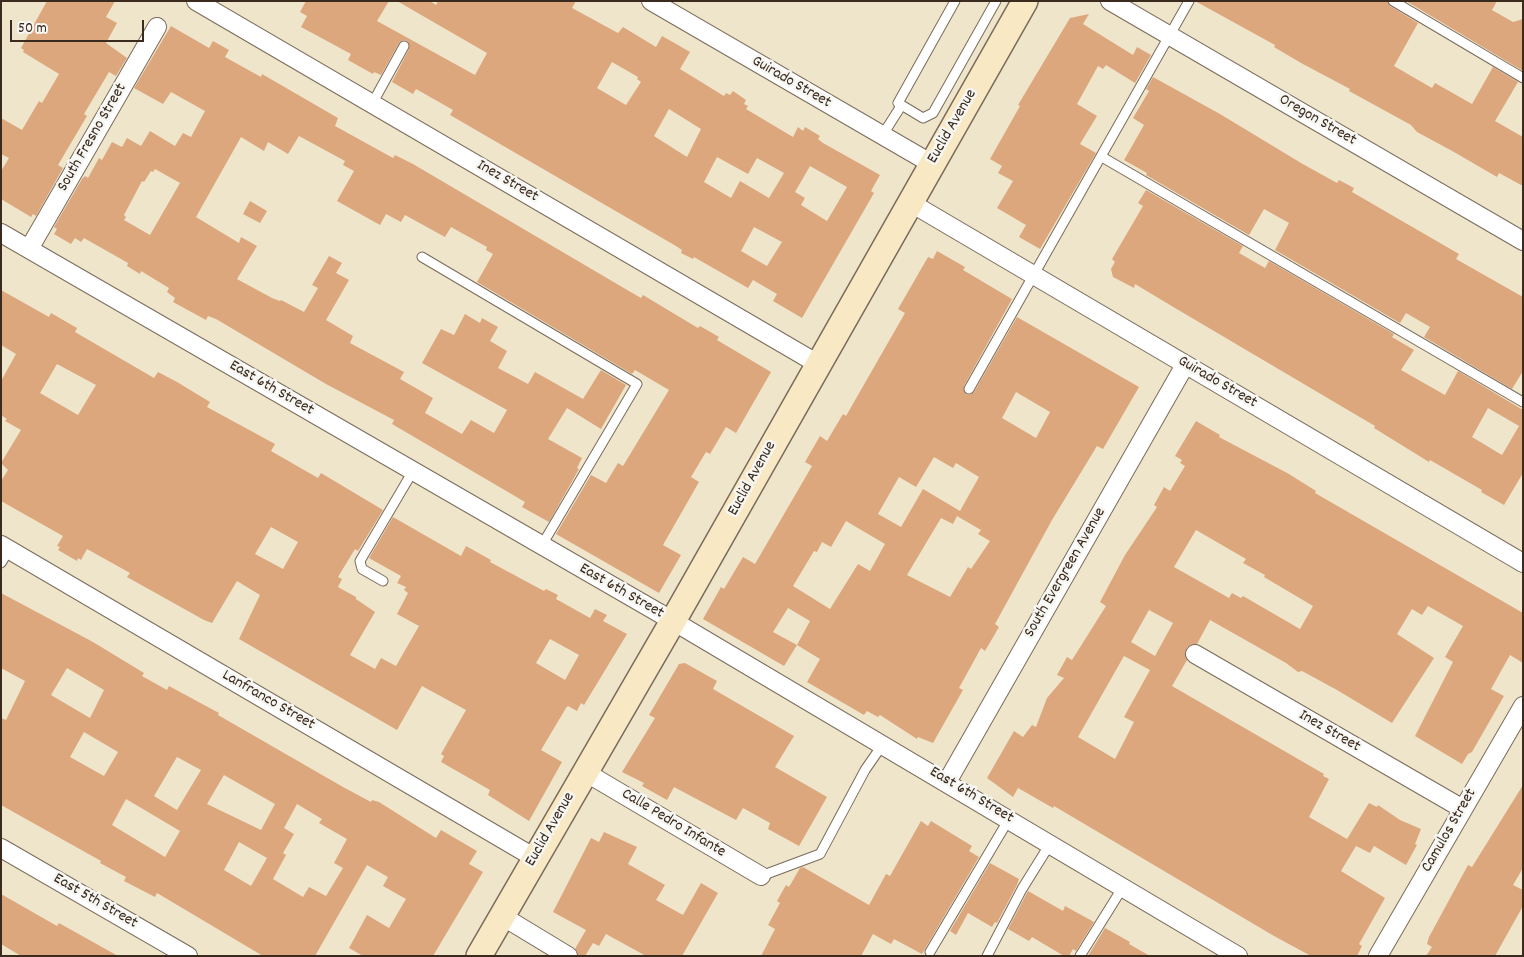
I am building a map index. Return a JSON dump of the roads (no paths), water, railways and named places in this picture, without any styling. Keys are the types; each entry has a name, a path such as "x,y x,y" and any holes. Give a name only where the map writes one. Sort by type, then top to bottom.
{"street":[{"name":"Inez Street","path":"196,1 818,364"},
{"name":"Guirado Street","path":"651,1 932,164"},
{"name":"Euclid Avenue","path":"479,956 673,621 1025,1"},
{"name":"Oregon Street","path":"1110,1 1523,241"},
{"name":"South Fresno Street","path":"29,249 157,27"},
{"name":"Guirado Street","path":"911,203 1523,563"},
{"name":"East 6th Street","path":"1,233 673,621 1009,818 1238,956"},
{"name":"South Evergreen Avenue","path":"948,782 1185,365"},
{"name":"Lanfranco Street","path":"4,553 535,858"},
{"name":"Inez Street","path":"1194,654 1463,809"},
{"name":"Camulos Street","path":"1378,956 1523,706"},
{"name":"Calle Pedro Infante","path":"585,772 761,876"},
{"name":"East 5th Street","path":"1,848 188,956"},
{"path":"502,916 568,956"}],"lane":[{"path":"955,1 898,103 923,118 932,114 996,1"},
{"path":"969,389 1189,1"},
{"path":"1393,1 1523,78"},
{"path":"372,104 404,46"},
{"path":"882,136 901,106"},
{"path":"1102,157 1523,402"},
{"path":"422,257 637,384 542,545"},
{"path":"383,581 362,569 360,561 413,472"},
{"path":"761,876 820,854 866,770 883,744"},
{"path":"930,952 1009,818"},
{"path":"987,956 1022,889 1050,844"},
{"path":"1080,956 1124,887"}]}
